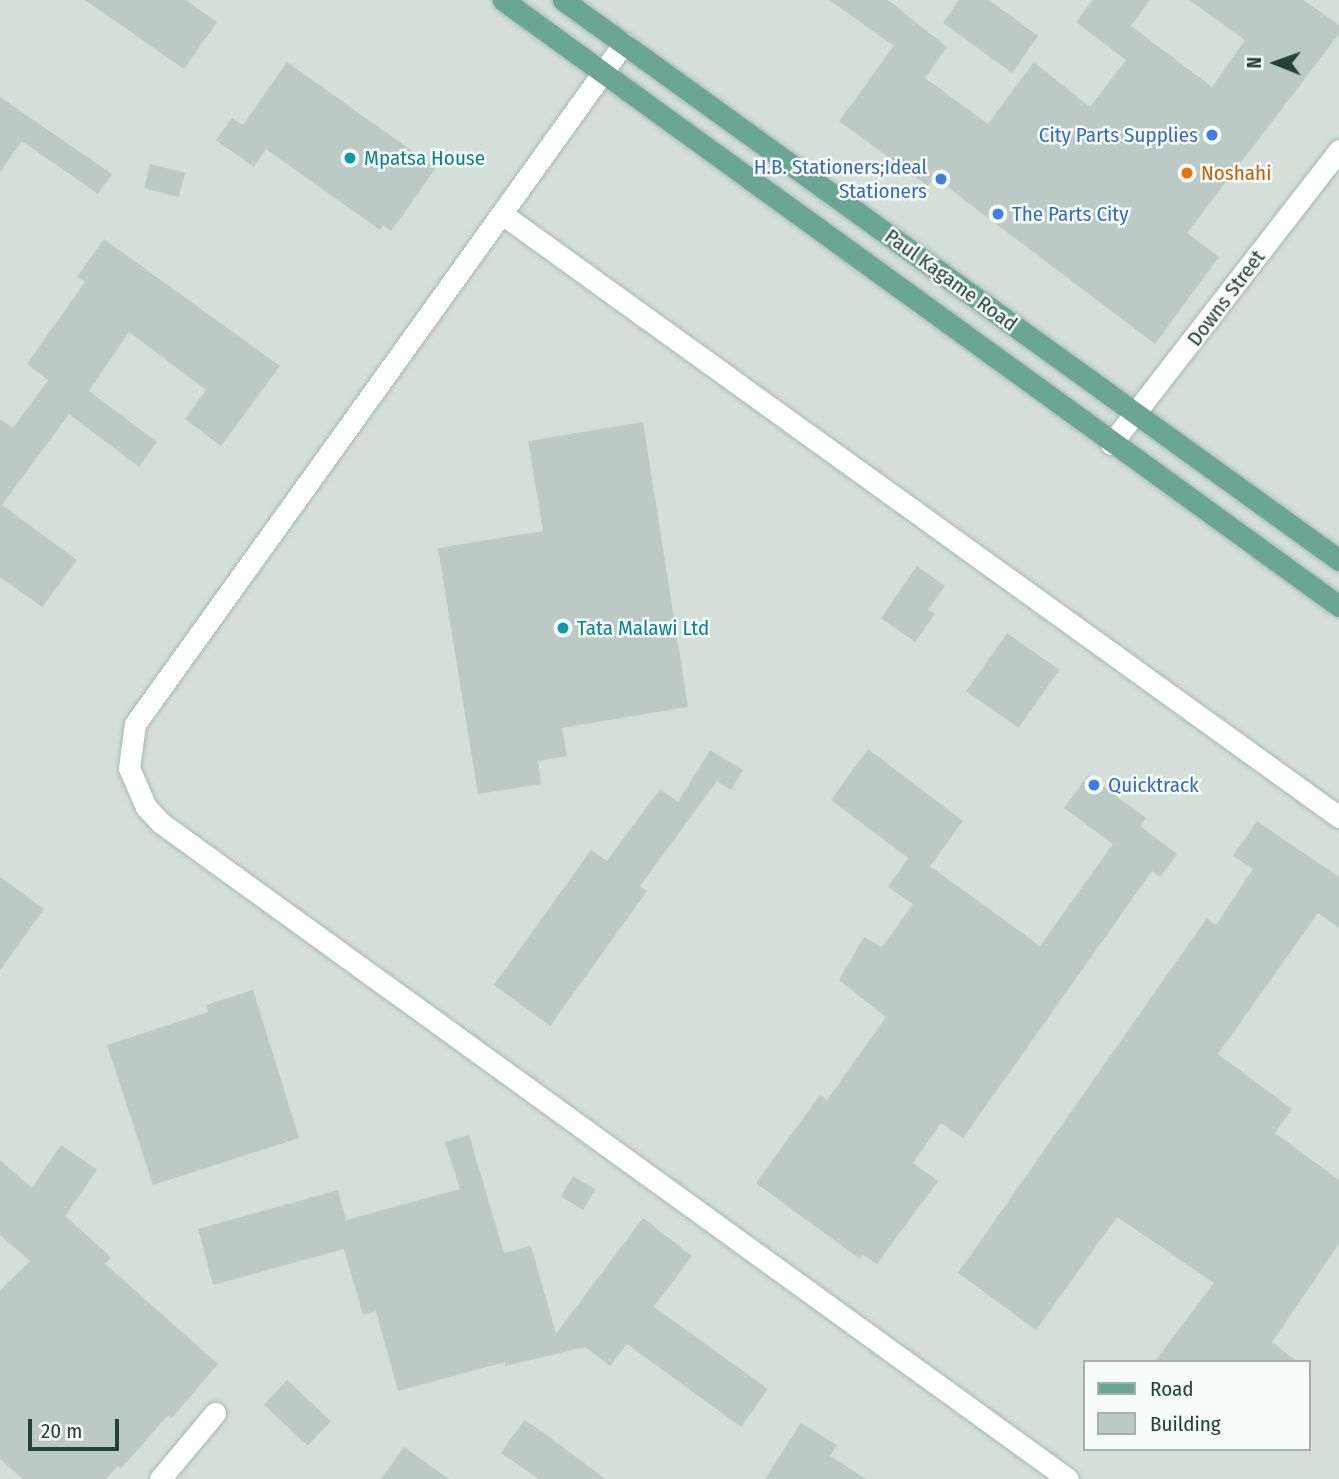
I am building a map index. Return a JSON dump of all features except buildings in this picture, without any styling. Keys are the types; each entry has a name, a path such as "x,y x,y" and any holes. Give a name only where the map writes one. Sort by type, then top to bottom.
{"main road":[{"path":"503,0 1111,444 1339,606"},
{"name":"Paul Kagame Road","path":"563,0 1339,561"}],"street":[{"path":"624,43 135,724 129,768 136,788 161,823 1068,1479"},
{"name":"Downs Street","path":"1111,444 1339,150"},
{"path":"502,214 1339,817"},
{"path":"160,1479 215,1413"}],"shaded area":[{"path":"0,0 1339,0 1339,1479 0,1479"}],"place":[{"name":"City Parts Supplies","path":"1212,135"},
{"name":"Mpatsa House","path":"350,158"},
{"name":"Noshahi","path":"1187,173"},
{"name":"H.B. Stationers;Ideal Stationers","path":"941,179"},
{"name":"The Parts City","path":"998,214"},
{"name":"Tata Malawi Ltd","path":"563,628"},
{"name":"Quicktrack","path":"1094,785"}]}
